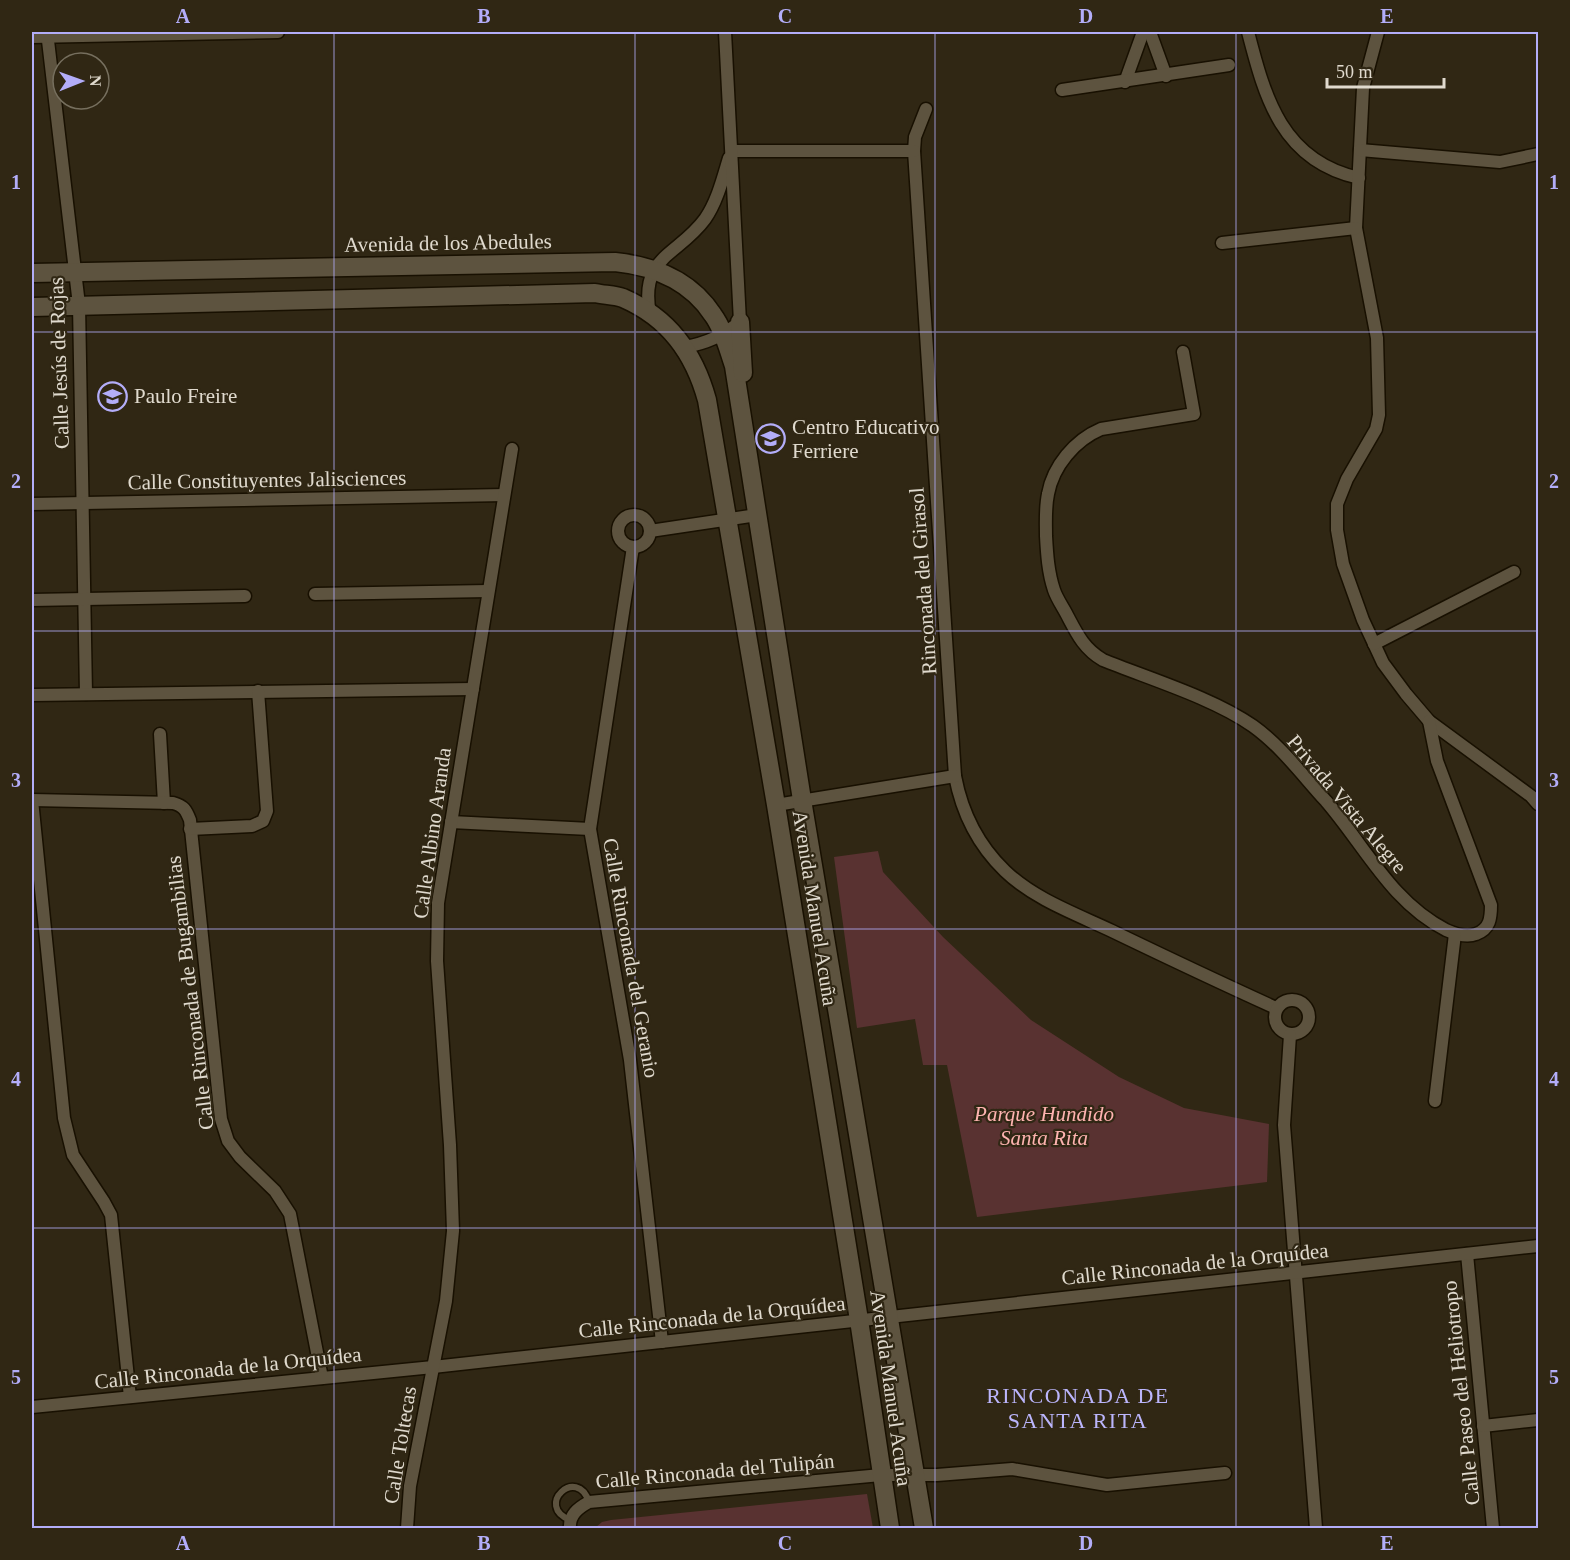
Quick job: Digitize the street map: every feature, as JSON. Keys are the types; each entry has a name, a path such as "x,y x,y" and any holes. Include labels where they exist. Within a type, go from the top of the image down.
{"street":[{"path":"32,37 47,34 278,32"},
{"path":"726,32 747,444"},
{"path":"1125,82 1143,32"},
{"path":"1150,32 1166,76"},
{"path":"1248,32 1260,80 1288,136 1321,163 1338,173 1359,178"},
{"path":"1378,32 1363,88 1356,228 1377,338 1379,415 1376,429 1347,479 1337,504 1337,531 1343,564 1363,620 1383,663 1429,721 1539,804"},
{"name":"Calle Jesús de Rojas","path":"47,34 79,306 86,694"},
{"path":"1062,90 1229,65"},
{"name":"Rinconada del Girasol","path":"926,109 915,137 914,151 955,776 960,799 982,846 1005,872 1026,888 1085,919 1276,1008"},
{"path":"1360,150 1500,162 1539,154"},
{"path":"732,151 914,151"},
{"path":"650,314 647,296 654,270 662,258 692,234 706,218 732,151"},
{"path":"1222,243 1356,228"},
{"name":"Avenida de los Abedules","path":"32,273 615,262 636,264 672,276 695,294 713,315 734,366 747,444"},
{"path":"32,307 595,293 622,297 650,314"},
{"name":"Avenida Manuel Acuña","path":"650,314 672,331 685,347 700,375 707,400 776,804 890,1528"},
{"path":"685,347 712,341 740,322"},
{"name":"Privada Vista Alegre","path":"1183,352 1194,414 1101,429 1091,433 1068,452 1055,472 1048,493 1046,510 1047,558 1055,591 1081,642 1092,654 1224,708 1254,727 1275,746 1328,804 1392,889 1417,912 1455,934"},
{"name":"Avenida Manuel Acuña","path":"747,444 802,800 924,1528"},
{"name":"Calle Albino Aranda","path":"433,1367 446,1301 453,1231 450,1145 436,961 438,903 512,449"},
{"name":"Calle Constituyentes Jalisciences","path":"32,504 504,495"},
{"path":"634,515 642,517 650,531 645,543 633,547 625,545 618,531 620,523 626,517 634,515"},
{"path":"650,531 757,515"},
{"name":"Calle Rinconada del Geranio","path":"633,547 590,829 630,1060 662,1342"},
{"path":"1374,644 1514,572"},
{"path":"315,594 489,591"},
{"path":"32,600 245,596"},
{"path":"32,695 473,689"},
{"name":"Calle Rinconada de Bugambilias","path":"190,829 252,826 263,821 267,811 258,691"},
{"path":"1429,721 1437,761 1491,905 1490,923 1485,930 1472,936 1455,934 1435,1101"},
{"path":"130,1397 111,1215 73,1155 64,1118 32,800 164,803 160,734"},
{"path":"776,804 955,776"},
{"name":"Calle Rinconada de Bugambilias","path":"164,803 182,806 186,811 190,829 221,1119 228,1141 240,1157 275,1191 290,1214 322,1378"},
{"path":"451,822 590,829"},
{"path":"1295,1000 1304,1005 1309,1014 1308,1025 1300,1033 1290,1035 1280,1030 1275,1020 1276,1008 1284,1001 1295,1000"},
{"path":"1290,1035 1284,1125 1316,1528"},
{"name":"Calle Rinconada de la Orquídea","path":"32,1407 433,1367 1539,1246"},
{"name":"Calle Paseo del Heliotropo","path":"1467,1254 1493,1528"},
{"name":"Calle Toltecas","path":"407,1528 410,1486 433,1367"},
{"path":"1483,1426 1539,1420"},
{"name":"Calle Rinconada del Tulipán","path":"570,1524 578,1509 589,1502 880,1474 915,1475 1012,1469 1107,1485 1225,1473"}],"lane":[{"path":"570,1524 557,1511 556,1499 561,1491 570,1487 580,1489 586,1494 589,1502"}],"green space":[{"name":"Parque Hundido Santa Rita","path":"878,851 883,872 943,937 1031,1020 1119,1077 1184,1108 1269,1124 1267,1182 977,1217 947,1065 923,1065 915,1019 857,1028 834,857"},
{"path":"867,1494 873,1528 595,1528 602,1522 611,1520"}],"place":[{"name":"Paulo Freire","path":"113,396"},
{"name":"Centro Educativo Ferriere","path":"771,439"}],"district":[{"name":"RINCONADA DE SANTA RITA","path":"1078,1408"}]}
